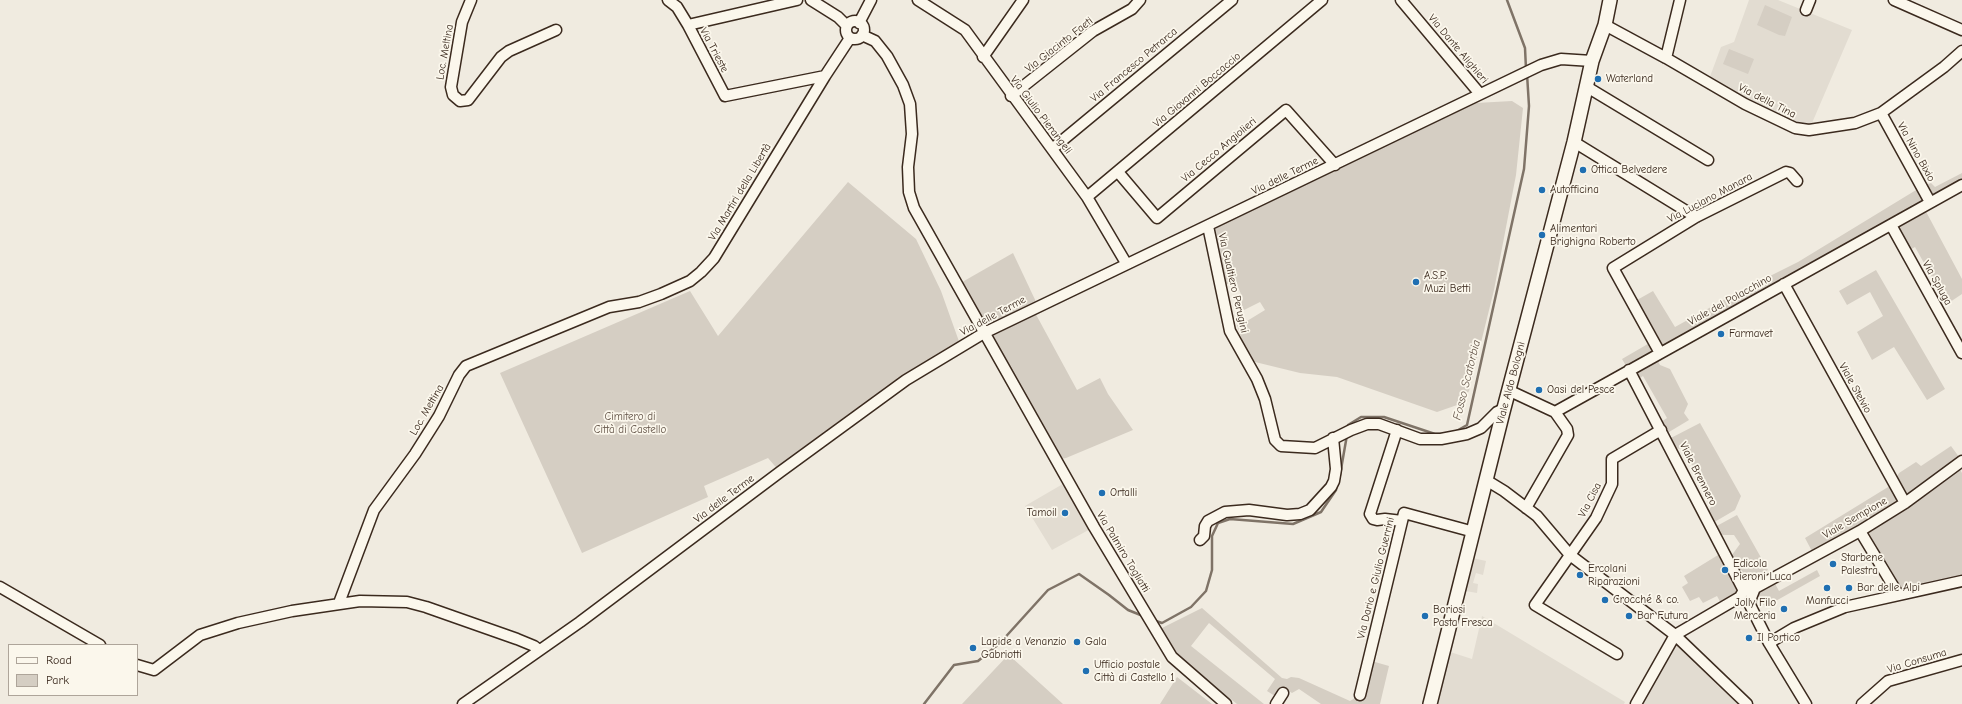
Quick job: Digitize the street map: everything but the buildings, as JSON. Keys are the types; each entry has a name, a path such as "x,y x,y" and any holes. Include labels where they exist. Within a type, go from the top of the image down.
{"main road":[{"name":"Viale Aldo Bologni","path":"1430,704 1504,409 1574,142 1592,61 1605,24 1610,0"}],"street":[{"name":"Loc. Meltina","path":"471,0 462,22 451,87 453,95 460,101 468,100 501,57 508,51 556,30"},
{"path":"668,0 677,7 688,25"},
{"name":"Via Trieste","path":"797,0 688,25 725,96 825,76"},
{"path":"811,0 838,17 847,26"},
{"path":"860,23 872,0"},
{"name":"Via Giulio Pierangeli","path":"918,0 965,30 1011,96 1052,149 1086,197 1126,264"},
{"path":"983,57 1023,0"},
{"name":"Via Giacinto Faeti","path":"1011,96 1092,31 1132,9 1140,0"},
{"name":"Via Francesco Petrarca","path":"1052,149 1232,0"},
{"name":"Via Giovanni Boccaccio","path":"1086,197 1118,172 1322,0"},
{"name":"Via Dante Alighieri","path":"1401,0 1480,94"},
{"path":"1666,58 1680,0"},
{"path":"1806,10 1810,0"},
{"path":"1894,0 1962,30"},
{"path":"854,21 860,23 864,30 862,35 855,40 850,38 846,34 847,26 854,21"},
{"name":"Via della Tina","path":"1605,24 1745,104 1795,128 1809,130 1854,123 1881,113 1944,67 1962,51"},
{"name":"Via Palmiro Togliatti","path":"862,35 876,41 887,56 903,85 910,104 912,134 908,173 909,192 914,208 984,333 1172,657 1226,704"},
{"name":"Via Martiri della Libertà","path":"609,307 639,302 690,281 714,258 825,76 850,38"},
{"name":"Via delle Terme","path":"464,704 586,618 780,472 906,380 984,333 1541,65 1561,59 1592,61"},
{"path":"1586,87 1708,160"},
{"name":"Via Cecco Angiolieri","path":"1118,172 1157,218 1286,110 1335,165"},
{"name":"Via Nino Bixio","path":"1881,113 1930,202"},
{"path":"1574,142 1696,216"},
{"name":"Via Luciano Manara","path":"1660,353 1613,268 1696,216 1786,172 1790,173 1797,182"},
{"name":"Viale del Polacchino","path":"1555,412 1962,185"},
{"name":"Via Spluga","path":"1891,225 1962,353"},
{"name":"Via Gualtiero Perugini","path":"1208,226 1230,332 1257,379 1265,399 1274,440 1281,446 1315,448 1337,436 1367,424 1379,424 1426,440 1461,436 1481,428 1497,412 1504,409"},
{"name":"Viale Stelvio","path":"1784,284 1905,503"},
{"name":"Loc. Meltina","path":"339,603 374,510 439,416 459,375 466,366 478,359 569,325 609,307"},
{"name":"Viale Brennero","path":"1630,370 1662,430 1742,594"},
{"path":"1510,390 1555,412 1566,429 1568,435 1526,508"},
{"path":"1397,430 1370,514 1373,519 1402,521"},
{"name":"Via Cisa","path":"1570,555 1596,518 1612,484 1612,460 1662,430"},
{"path":"1200,540 1204,536 1205,526 1208,521 1225,512 1249,510 1287,516 1300,514 1310,510 1331,487 1334,481 1337,436"},
{"name":"Viale Sempione","path":"1742,594 1746,585 1750,583 1754,584 1755,588 1860,530 1905,503 1962,461"},
{"path":"1486,480 1504,491 1537,516 1570,555 1675,635 1747,704"},
{"name":"Via Dario e Giulio Guerrini","path":"1360,695 1404,513 1474,532"},
{"path":"1860,530 1898,594"},
{"path":"1570,555 1536,605 1617,654"},
{"path":"1769,643 1794,628 1832,611 1898,594 1962,581"},
{"path":"0,587 98,644"},
{"path":"1749,603 1755,588"},
{"path":"1742,594 1742,601 1749,603 1769,643 1806,704"},
{"path":"1636,704 1675,635 1742,594"},
{"path":"138,665 154,670 200,635 271,616 339,603 360,601 407,602 450,614 492,629 534,646 539,650"},
{"name":"Via Consuma","path":"1862,704 1888,681 1962,660"},
{"path":"1276,704 1283,693"}],"shaded area":[{"path":"1749,0 1778,0 1852,30 1809,130 1708,82 1721,47 1734,42"},
{"path":"1068,481 1094,527 1052,550 1025,506"},
{"path":"1468,557 1486,561 1483,575 1476,573 1473,583 1478,584 1477,593 1460,590"},
{"path":"1482,616 1625,702 1624,704 1430,704 1444,650 1472,659"},
{"path":"1675,635 1747,704 1641,704"}],"green space":[{"path":"1765,5 1792,17 1785,36 1779,35 1757,25"},
{"path":"1729,49 1754,59 1748,74 1723,64"},
{"path":"1512,101 1523,108 1516,175 1494,290 1469,391 1460,404 1437,412 1337,377 1300,373 1251,361 1237,325 1265,310 1260,302 1244,310 1239,303 1243,299 1236,282 1224,285 1214,229 1476,103"},
{"path":"1962,173 1962,185 1923,206 1962,279 1962,294 1947,304 1915,247 1906,252 1891,225 1655,355 1660,365 1670,369 1688,404 1684,413 1689,420 1664,435 1658,424 1667,418 1643,376 1635,381 1622,359 1653,341 1658,336 1637,300 1653,291 1675,327 1738,292 1798,262 1921,187 1931,183 1935,187"},
{"name":"Cimitero di Città di Castello","path":"848,182 916,239 941,291 961,347 780,472 768,458 704,486 708,497 582,553 500,373 690,291 718,336"},
{"path":"1013,253 1038,306 1033,309 1077,390 1100,378 1108,394 1133,430 1066,458 1056,460 957,285"},
{"path":"1876,270 1945,389 1927,400 1894,347 1872,360 1857,332 1883,316 1870,292 1847,305 1839,291"},
{"path":"1700,423 1741,496 1735,510 1711,524 1706,516 1713,503 1683,449 1672,448 1667,440"},
{"path":"1951,446 1962,461 1957,464 1962,473 1962,581 1905,593 1865,527 1814,555 1805,538 1893,484 1899,473 1916,462 1921,466"},
{"path":"1737,515 1768,570 1742,584 1744,591 1723,607 1717,596 1703,603 1699,597 1690,601 1682,587 1688,583 1684,576 1718,555 1724,565 1730,562 1729,559 1740,544 1734,535 1716,535 1713,528"},
{"path":"1817,570 1820,576 1765,607 1760,599 1749,605 1755,588 1772,578 1779,591"},
{"path":"1202,608 1282,678 1299,678 1350,701 1360,695 1368,660 1389,666 1380,704 1321,704 1299,689 1292,693 1283,687 1275,696 1267,691 1275,679 1209,623 1191,646 1264,704 1237,704 1173,654 1158,630"},
{"path":"1009,654 1010,656 1063,704 962,704"},
{"path":"1177,677 1212,704 1160,704"}],"waterway":[{"name":"Fosso Scatorbia","path":"1507,0 1525,48 1526,69"},
{"name":"Fosso Scatorbia","path":"1453,433 1467,425 1524,169 1529,106 1527,74"},
{"name":"Fosso Scatorbia","path":"1348,428 1348,425 1361,417 1384,417 1435,434 1445,434"},
{"name":"Fosso Scatorbia","path":"1340,475 1347,435"},
{"name":"Fosso Scatorbia","path":"1153,620 1162,623 1191,607 1206,591 1212,570 1212,536 1218,523 1230,519 1293,524 1321,512 1336,490 1337,484"},
{"name":"Fosso Scatorbia","path":"924,704 954,665 978,661 1000,643 1048,590 1079,574 1128,610 1143,616"}],"place":[{"name":"Waterland","path":"1598,79"},
{"name":"Ottica Belvedere","path":"1583,170"},
{"name":"Autofficina","path":"1542,190"},
{"name":"Alimentari Brighigna Roberto","path":"1542,235"},
{"name":"A.S.P. Muzi Betti","path":"1416,282"},
{"name":"Farmavet","path":"1721,334"},
{"name":"Oasi del Pesce","path":"1539,390"},
{"name":"Ortalli","path":"1102,493"},
{"name":"Tamoil","path":"1065,513"},
{"name":"Starbene Palestra","path":"1833,564"},
{"name":"Edicola Pieroni Luca","path":"1725,570"},
{"name":"Ercolani Riparazioni","path":"1580,575"},
{"name":"Manfucci","path":"1827,588"},
{"name":"Bar delle Alpi","path":"1849,588"},
{"name":"Crocché & co.","path":"1605,600"},
{"name":"Jolly Filo Merceria","path":"1784,609"},
{"name":"Boriosi Pasta Fresca","path":"1425,616"},
{"name":"Bar Futura","path":"1629,616"},
{"name":"Il Portico","path":"1749,638"},
{"name":"Gala","path":"1077,642"},
{"name":"Lapide a Venanzio Gabriotti","path":"973,648"},
{"name":"Ufficio postale Città di Castello 1","path":"1086,671"}]}
